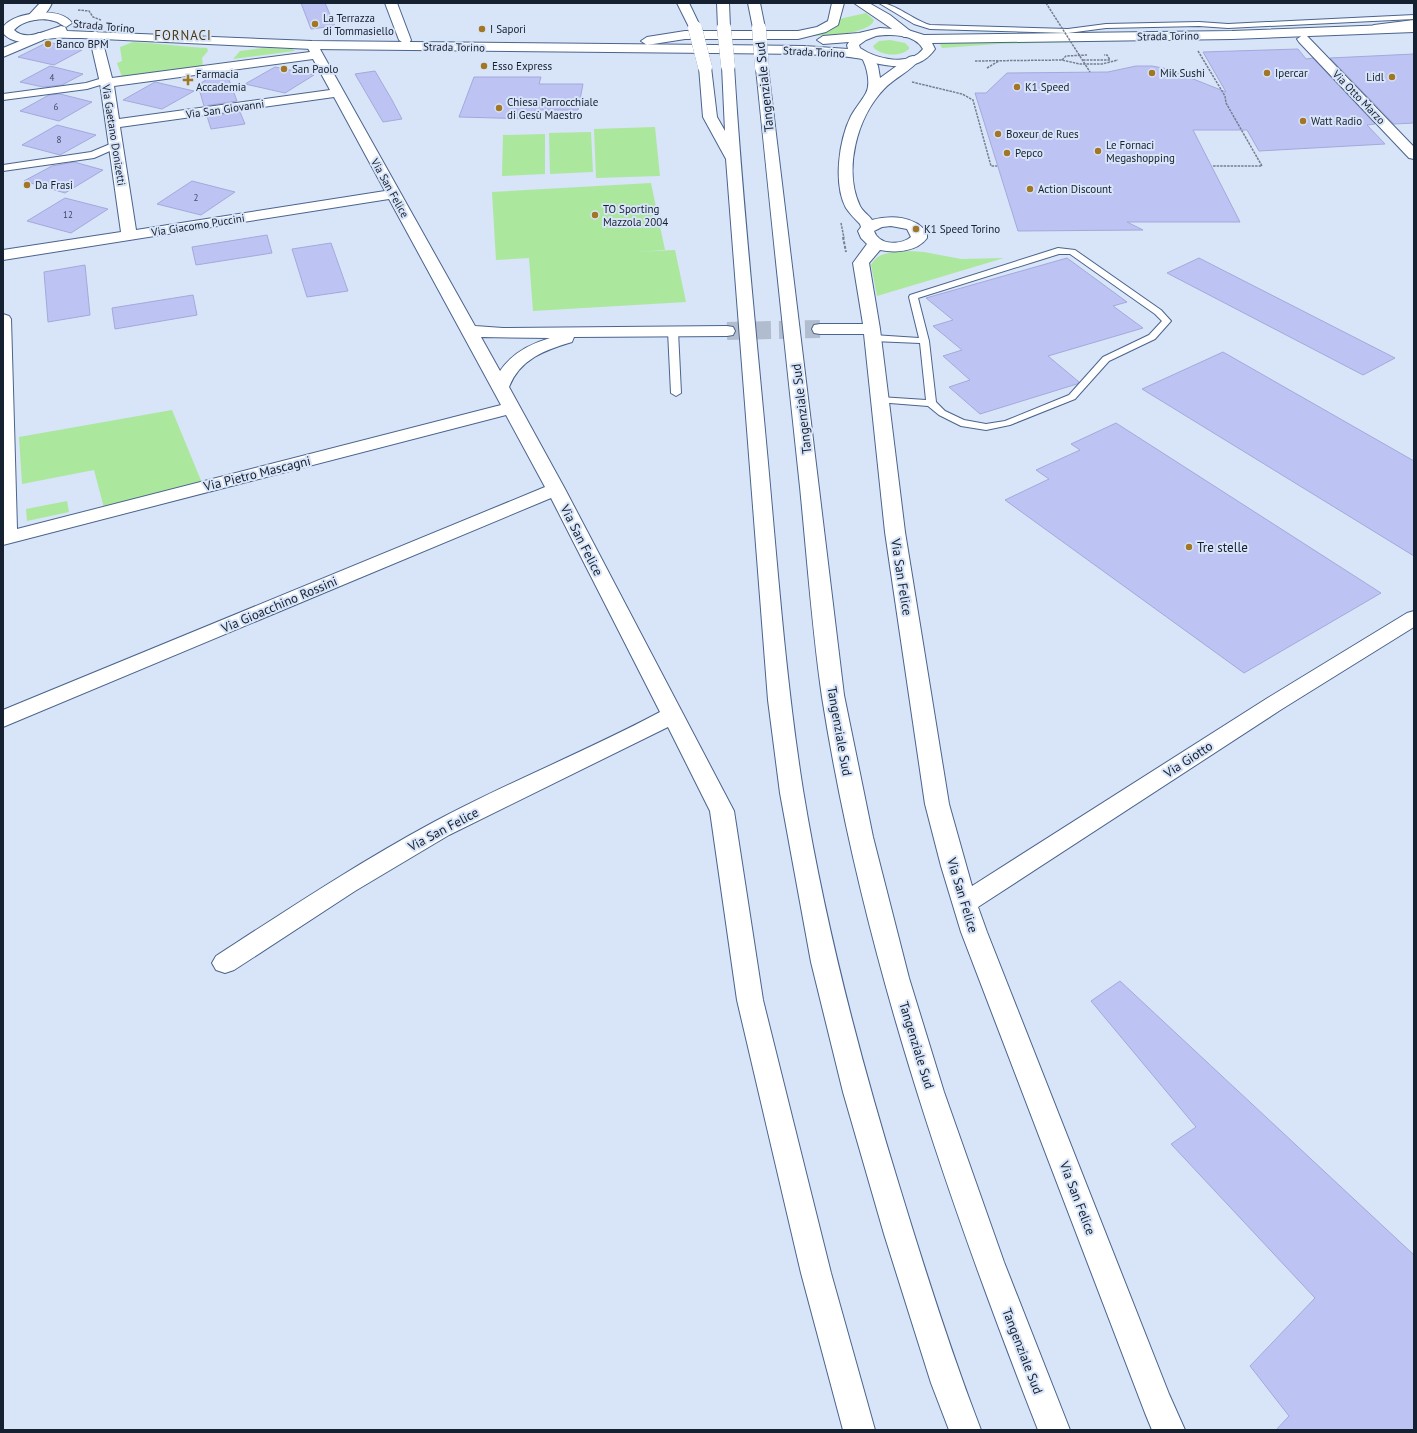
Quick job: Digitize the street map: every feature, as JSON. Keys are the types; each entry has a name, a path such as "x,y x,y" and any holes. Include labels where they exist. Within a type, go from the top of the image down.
{"main road":[{"path":"33,17 43,9 46,3"},
{"path":"3,53 62,29 62,20 55,3"},
{"path":"391,3 404,40"},
{"path":"683,3 696,28 705,67 710,117 734,161"},
{"path":"723,3 734,161 779,700 792,793 806,875 824,962 857,1092 899,1234 965,1430"},
{"name":"Tangenziale Sud","path":"754,3 759,28 762,68 833,695 852,795 896,978 930,1089 972,1218 1054,1430"},
{"path":"647,41 685,35 798,35 829,26 834,22 838,3"},
{"path":"860,3 880,9 886,18 908,34 922,39 929,48 927,53"},
{"path":"873,91 874,71 864,56 855,50 854,45 879,22 880,9"},
{"name":"Strada Torino","path":"908,34 891,32 865,36 805,41 404,40 312,38 114,29 46,16 21,20 9,26 5,31 20,38 96,35 315,50 804,50 864,56 890,62 913,60"},
{"path":"1374,29 1414,24"},
{"name":"Strada Torino","path":"922,39 1232,35 1414,28"},
{"name":"Via Gaetano Donizetti","path":"96,35 106,82 129,235"},
{"name":"Strada Torino","path":"959,51 1064,45 1414,35"},
{"name":"Via Otto Marzo","path":"1303,39 1414,155"},
{"path":"106,82 315,50"},
{"name":"Via San Felice","path":"315,50 556,489 722,811 750,1000 816,1273 859,1430"},
{"path":"852,201 877,215 916,229 919,238 915,242 898,247 873,236 867,221 854,208 849,194 847,154 848,138 851,128 873,91 888,77 913,60 927,53 943,52"},
{"name":"Via San Giovanni","path":"112,124 338,93"},
{"name":"Via Giacomo Puccini","path":"3,255 393,194"},
{"path":"873,236 881,222 899,222"},
{"name":"Via San Felice","path":"873,236 872,248 862,263 873,334 895,532 938,804 953,866 974,932 1153,1395 1169,1430"},
{"path":"3,319 6,538"},
{"path":"820,329 873,334"},
{"path":"468,330 503,333 727,331"},
{"path":"477,346 586,332"},
{"path":"500,387 504,376 520,358 542,346 586,332"},
{"name":"Via Pietro Mascagni","path":"6,538 512,408"},
{"name":"Via Gioacchino Rossini","path":"3,719 556,489"},
{"name":"Via Giotto","path":"965,903 1274,704 1414,618"},
{"name":"Via San Felice","path":"225,963 340,887 398,853 473,812 626,741 672,715"}],"street":[{"path":"3,97 87,86 106,82"},
{"path":"3,168 94,155 116,145"}],"lane":[{"path":"880,9 930,27 1068,31 1106,26 1199,24 1228,26 1414,17"},
{"path":"880,400 931,403 942,413 960,423 986,427 1006,423 1072,397 1098,370 1106,359 1152,337 1167,321 1158,312 1072,252 1058,251 913,298 924,340 931,403"},
{"path":"673,331 676,393"},
{"path":"873,334 924,340"}],"path":[{"path":"1046,3 1090,72"},
{"path":"1205,49 1197,50 1225,96 1226,103 1262,166 1212,166"},
{"path":"1062,60 1066,56 1094,55"},
{"path":"1083,60 1110,60 1107,55 1100,55"},
{"path":"975,60 1062,60 1080,64 1095,64 1118,60"},
{"path":"988,68 1000,61"},
{"path":"908,81 962,94 973,100 991,166 997,166"},
{"path":"841,221 847,258"}],"green space":[{"path":"866,13 874,20 864,29 843,34 806,36 839,19"},
{"path":"1223,39 998,44 942,48 939,42"},
{"path":"890,40 905,43 909,49 901,53 886,54 877,51 873,46 879,41"},
{"path":"133,42 207,48 208,51 202,58 203,67 122,77 117,63 122,61 120,47"},
{"path":"263,48 292,49 295,51 233,59 240,51"},
{"path":"655,127 660,176 596,178 594,129"},
{"path":"591,132 593,172 550,174 549,133"},
{"path":"545,134 545,174 502,176 503,135"},
{"path":"651,183 665,250 637,252 675,250 686,302 533,311 529,258 496,260 492,192"},
{"path":"909,251 924,252 961,259 1004,258 877,296 871,265 874,260 888,253"},
{"path":"172,410 202,483 104,508 94,470 22,484 19,437"},
{"path":"67,501 69,512 27,521 26,509"}],"building":[{"path":"301,3 325,3 335,26 311,29"},
{"path":"48,42 82,50 54,65 18,57"},
{"name":"Le Fornaci Megashopping","path":"1298,49 1306,59 1313,58 1375,124 1367,125 1385,144 1259,151 1247,130 1193,130 1240,222 1127,222 1143,230 1018,231 975,93 986,93 1007,73 1108,72 1136,66 1152,66 1168,69 1226,92 1203,52"},
{"name":"Lidl","path":"1414,54 1414,123 1394,124 1330,58"},
{"path":"50,66 83,74 62,85 43,87 20,82"},
{"path":"275,67 314,75 285,93 245,84"},
{"path":"375,71 402,119 383,122 355,74"},
{"path":"215,74 228,77 237,101 204,106 198,85"},
{"path":"474,77 541,77 539,84 583,84 578,110 535,110 533,119 459,117"},
{"path":"155,82 194,91 162,109 123,100"},
{"path":"60,94 92,102 59,121 20,111 49,95"},
{"path":"240,112 245,124 211,129 207,116"},
{"path":"57,125 96,135 60,155 22,145"},
{"path":"74,162 103,170 65,193 24,181 52,166"},
{"path":"192,181 235,192 201,215 157,204"},
{"path":"65,198 108,209 71,233 27,221"},
{"path":"267,235 272,253 196,265 192,247"},
{"path":"331,243 348,291 307,297 292,249"},
{"path":"1067,258 1127,302 1113,306 1143,328 1048,356 1079,382 1077,384 980,414 949,387 970,380 943,356 962,350 933,326 953,320 926,298"},
{"path":"1199,258 1395,358 1363,375 1167,273"},
{"path":"85,265 90,315 48,322 44,272"},
{"path":"193,295 197,315 115,329 112,308"},
{"path":"1223,352 1414,461 1414,556 1142,389"},
{"name":"Tre stelle","path":"1116,423 1381,593 1244,673 1005,500 1049,479 1036,470 1080,450 1071,444"},
{"path":"1120,981 1414,1255 1414,1430 1276,1430 1289,1416 1250,1366 1315,1298 1171,1144 1196,1127 1091,1001"}],"tunnel":[{"path":"727,331 820,329"}],"place":[{"name":"La Terrazza di Tommasiello","path":"315,24"},
{"name":"I Sapori","path":"482,29"},
{"name":"Banco BPM","path":"48,44"},
{"name":"Esso Express","path":"484,66"},
{"name":"San Paolo","path":"284,69"},
{"name":"Mik Sushi","path":"1152,73"},
{"name":"Ipercar","path":"1267,73"},
{"name":"Lidl","path":"1392,77"},
{"name":"Farmacia Accademia","path":"188,80"},
{"name":"K1 Speed","path":"1017,87"},
{"name":"Chiesa Parrocchiale di Gesù Maestro","path":"499,108"},
{"name":"Watt Radio","path":"1303,121"},
{"name":"Boxeur de Rues","path":"998,134"},
{"name":"Le Fornaci Megashopping","path":"1098,151"},
{"name":"Pepco","path":"1007,153"},
{"name":"Da Frasi","path":"27,185"},
{"name":"Action Discount","path":"1030,189"},
{"name":"TO Sporting Mazzola 2004","path":"595,215"},
{"name":"K1 Speed Torino","path":"916,229"},
{"name":"Tre stelle","path":"1189,547"}],"district":[{"name":"FORNACI","path":"183,35"}]}
